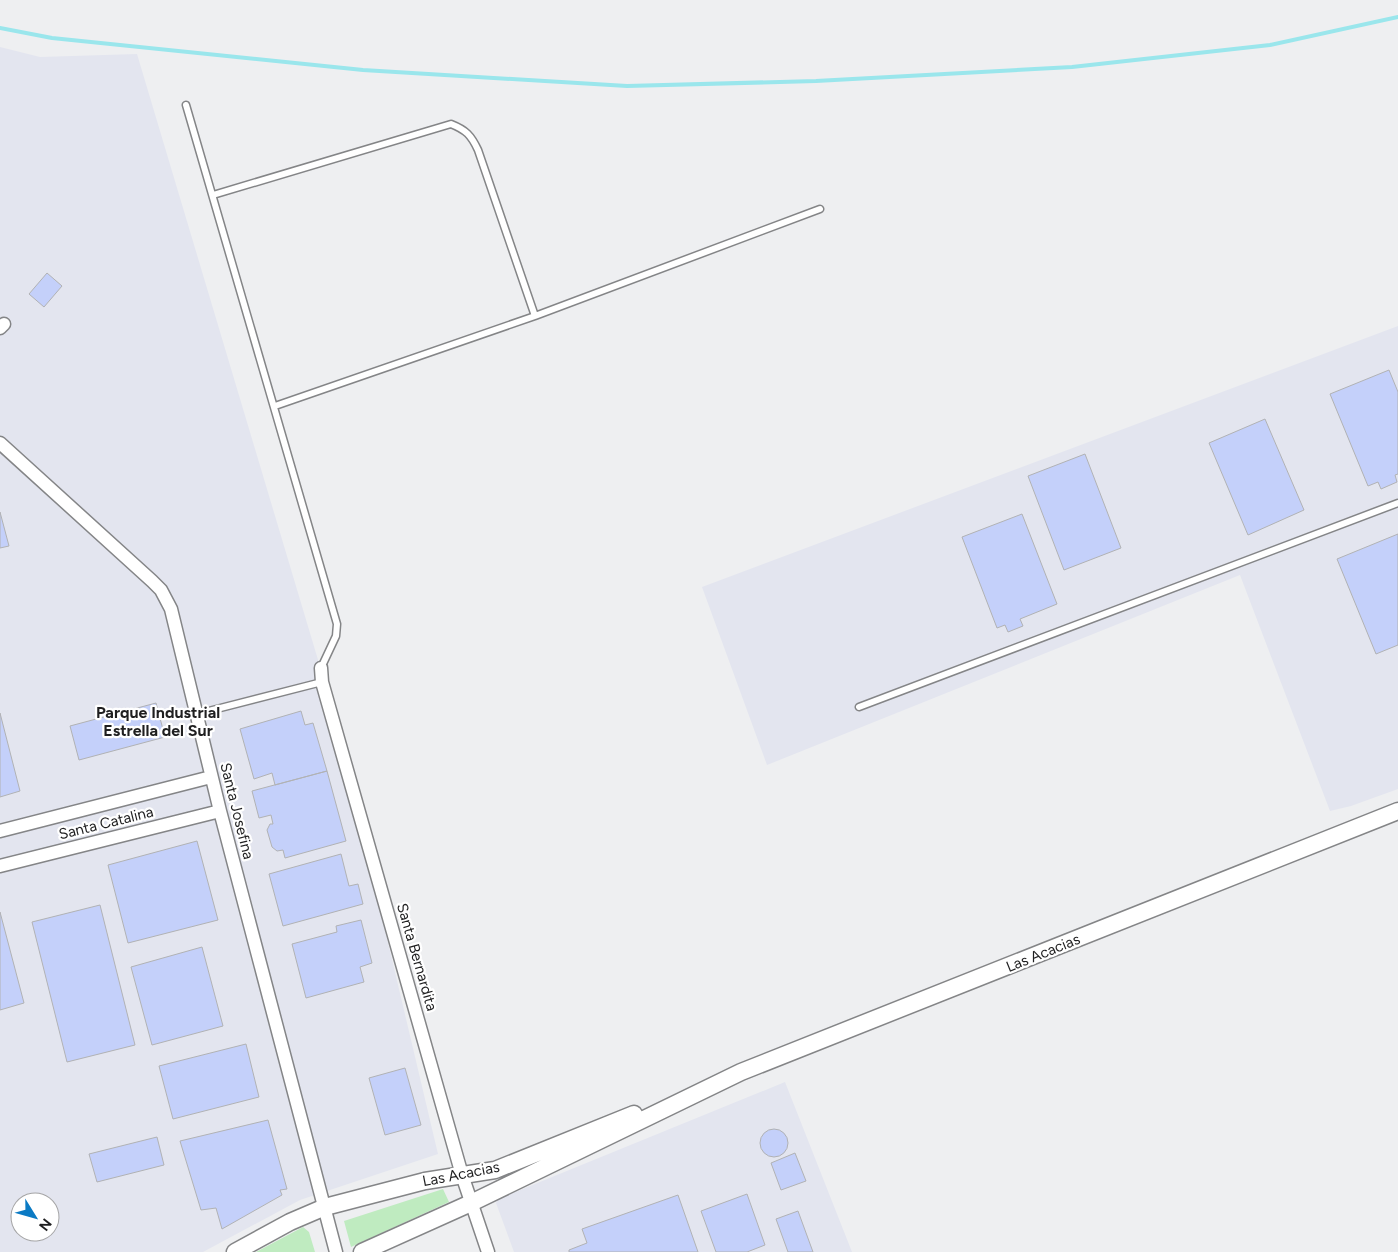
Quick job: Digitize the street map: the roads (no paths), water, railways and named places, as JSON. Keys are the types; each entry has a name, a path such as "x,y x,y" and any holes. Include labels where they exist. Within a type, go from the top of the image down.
{"main road":[{"name":"Las Acacias","path":"235,1252 290,1222 325,1207 425,1181 504,1167 606,1125 689,1095 776,1058 1398,811"},
{"name":"Las Acacias","path":"362,1252 471,1203 641,1121 689,1095"}],"street":[{"name":"Santa Josefina","path":"0,443 161,590 174,617 220,811 336,1252"},
{"name":"Santa Bernardita","path":"321,668 322,682 462,1175 488,1252"},
{"name":"Santa Catalina","path":"0,831 212,777"},
{"name":"Santa Catalina","path":"0,866 220,811"}],"lane":[{"path":"186,105 338,624 336,636 321,668"},
{"path":"213,195 451,124 464,129 472,136 535,316"},
{"path":"274,406 535,316 820,209"},
{"path":"859,708 1398,504"},
{"path":"197,714 322,682"}],"waterway":[{"path":"0,28 52,38 363,70 627,86 816,81 1072,67 1270,45 1398,17"}],"district":[{"name":"Parque Industrial Estrella del Sur","path":"158,721"}]}
